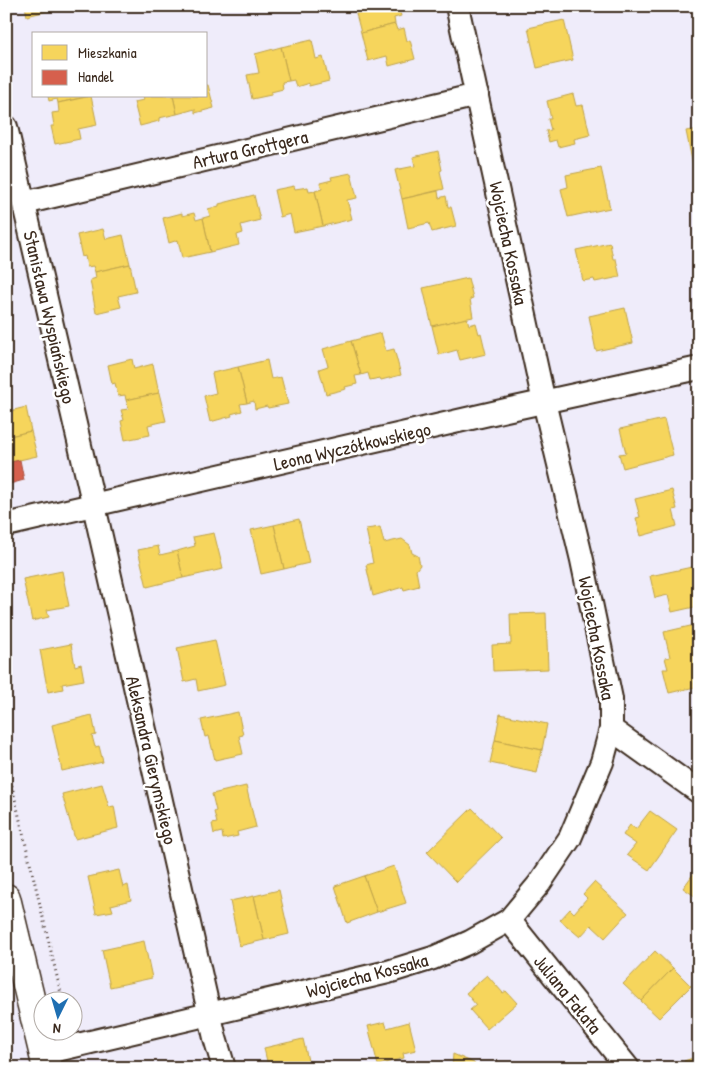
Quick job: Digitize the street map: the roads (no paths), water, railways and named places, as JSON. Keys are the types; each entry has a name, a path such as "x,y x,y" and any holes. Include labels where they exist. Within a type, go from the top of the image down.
{"street":[{"name":"Wojciecha Kossaka","path":"45,1060 210,1014 388,972 433,958 470,942 509,920 539,884 570,838 602,762 611,729 611,699 582,560 544,402 456,6"},
{"name":"Artura Grottgera","path":"24,203 477,95"},
{"name":"Stanisława Wyspiańskiego","path":"6,127 94,506"},
{"name":"Leona Wyczółkowskiego","path":"6,524 94,506 699,368"},
{"name":"Aleksandra Gierymskiego","path":"94,506 215,1038 224,1068"},
{"path":"611,729 699,792"},
{"path":"6,898 45,1060"},
{"name":"Juliana Fałata","path":"509,920 628,1068"}]}
